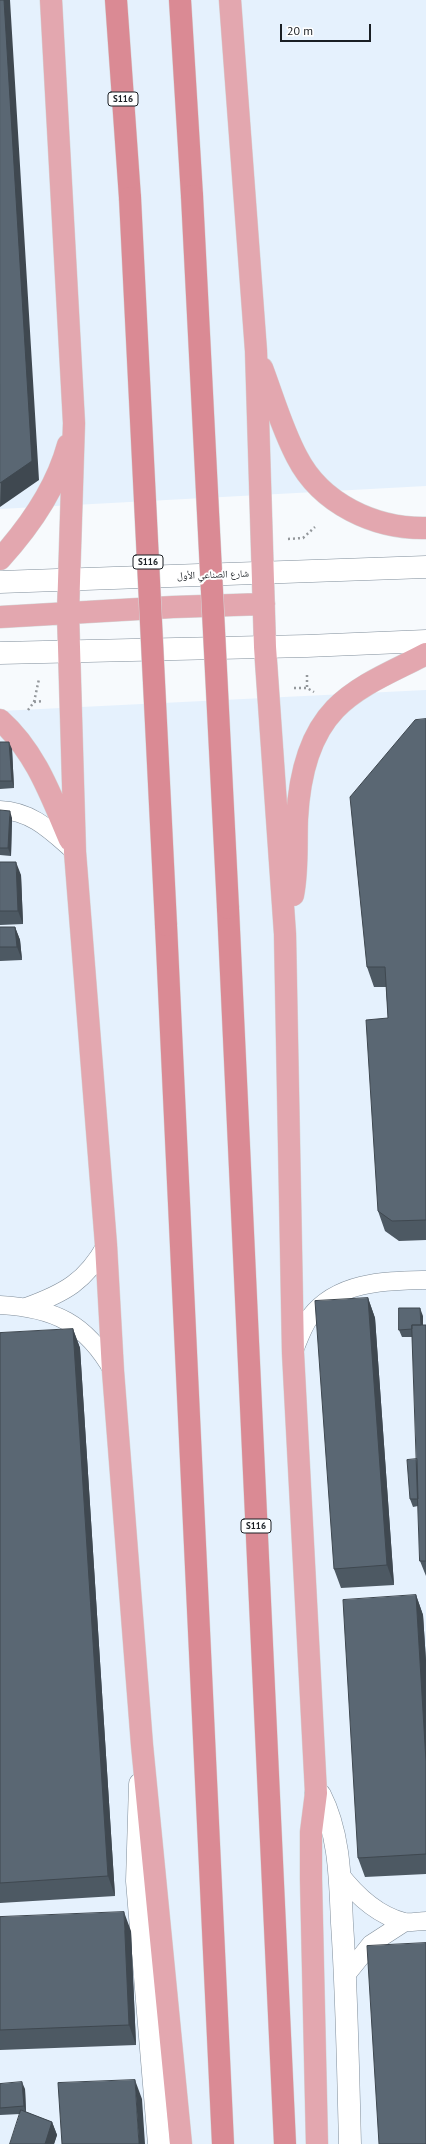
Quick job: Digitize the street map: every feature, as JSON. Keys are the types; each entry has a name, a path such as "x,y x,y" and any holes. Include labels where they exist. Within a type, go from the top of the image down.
{"highway":[{"name":"S116","path":"116,0 130,198 166,925 223,2144"},
{"name":"S116","path":"180,0 192,196 228,908 285,2144"}],"main road":[{"path":"51,0 74,423 71,580 68,613 75,852 106,1245 113,1371 142,1745 181,2144"},
{"path":"230,0 256,351 265,647 285,934 293,1353 316,1793 311,1832 317,2144"},
{"path":"256,351 297,458 322,490 338,503 360,516 384,524 410,529 426,528"},
{"path":"0,559 37,512 53,484 66,454 74,423"},
{"name":"شارع الصناعي الأول","path":"0,582 426,567"},
{"path":"0,617 264,604"},
{"path":"0,653 265,647 426,641"},
{"path":"285,934 295,885 300,792 304,768 312,746 332,714 347,699 362,688 426,654"},
{"path":"0,720 21,742 37,766 75,852"},
{"path":"142,1745 137,1880 133,1923 159,2144"},
{"path":"316,1793 320,1795 328,1810 339,1873 346,1975 350,2144"}],"lane":[{"path":"0,810 22,813 33,818 75,852"},
{"path":"26,1307 52,1298 75,1284 95,1265 106,1245"},
{"path":"293,1353 310,1317 324,1304 340,1294 357,1286 376,1281 426,1280"},
{"path":"0,1305 26,1307 69,1322 88,1335 102,1352 113,1371"},
{"path":"339,1873 352,1889 368,1903 385,1914 405,1922 426,1921"},
{"path":"346,1975 372,1944 405,1922"}],"path":[{"path":"286,539 303,538 315,527"},
{"path":"289,688 307,688 307,675"},
{"path":"28,710 34,702 39,679"}],"shaded area":[{"path":"0,0 426,0 426,486 0,509"},
{"path":"426,690 426,2144 0,2144 0,711"}],"building":[{"path":"0,0 4,0 32,461 0,483"},
{"path":"426,719 426,1220 392,1221 378,1211 366,1020 388,1018 385,967 367,967 350,797 415,720"},
{"path":"0,742 9,742 12,781 0,781"},
{"path":"0,810 10,811 8,848 0,848"},
{"path":"0,862 16,862 18,911 0,911"},
{"path":"0,927 15,927 17,947 0,947"},
{"path":"368,1298 387,1565 334,1569 315,1301"},
{"path":"399,1308 420,1308 421,1325 412,1325 412,1329 399,1330"},
{"path":"412,1325 426,1325 426,1561 420,1561"},
{"path":"73,1329 108,1876 0,1883 0,1333"},
{"path":"417,1459 418,1499 410,1499 407,1460"},
{"path":"416,1595 426,1761 426,1854 358,1858 343,1600"},
{"path":"124,1912 129,2025 0,2030 0,1917"},
{"path":"426,1943 426,2144 379,2144 367,1946"},
{"path":"135,2080 139,2144 62,2144 58,2083"},
{"path":"22,2082 24,2106 0,2108 0,2084"},
{"path":"21,2110 52,2122 45,2144 10,2144"}]}
